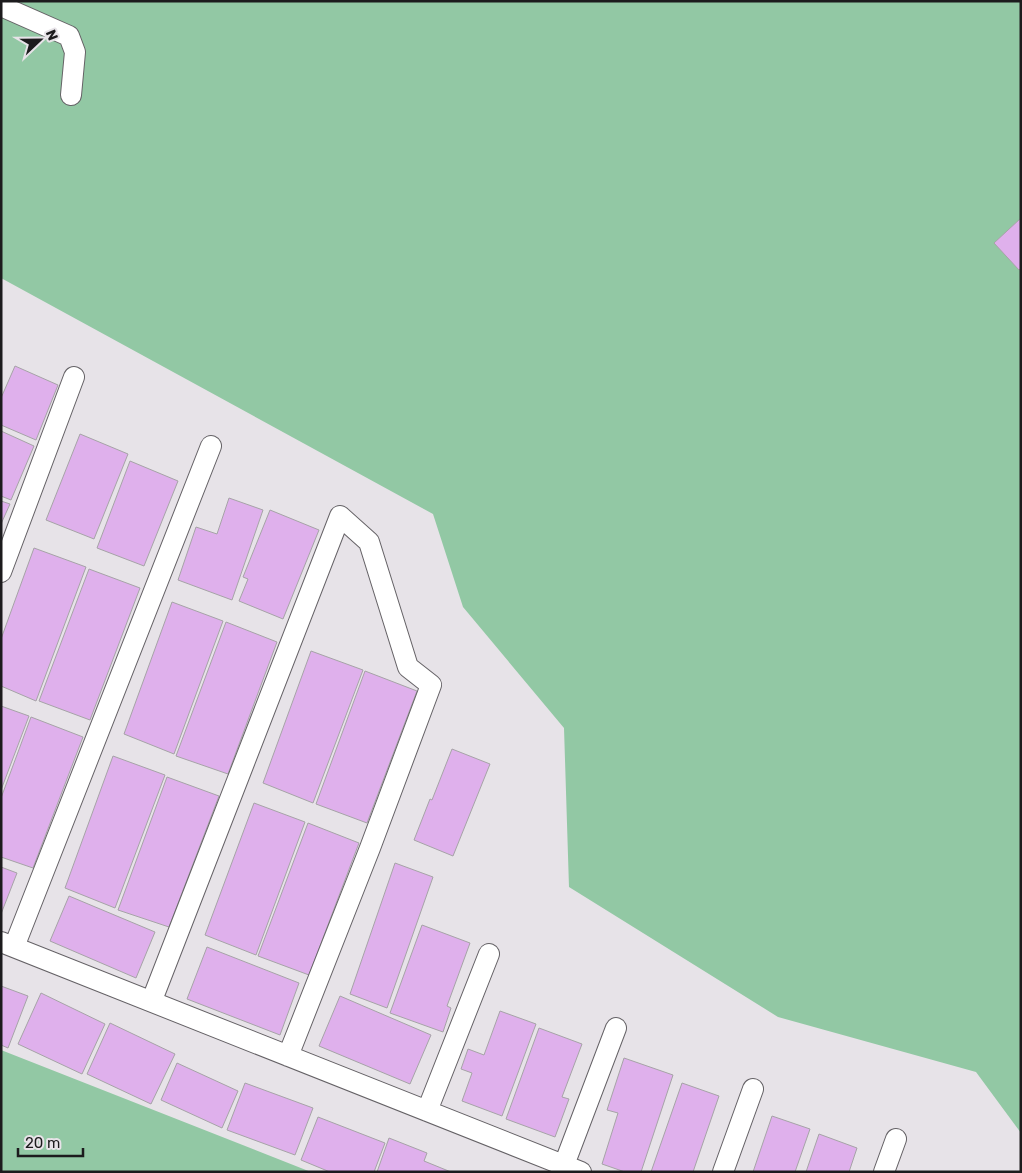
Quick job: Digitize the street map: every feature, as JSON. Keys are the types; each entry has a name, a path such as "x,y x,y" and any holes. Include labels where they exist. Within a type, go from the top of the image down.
{"street":[{"path":"1,6 69,36 75,52 71,95"},
{"path":"1,572 74,377"},
{"path":"210,446 8,944 573,1168 616,1028"},
{"path":"152,1000 340,516 369,542 408,667 431,685 370,848 288,1056"},
{"path":"427,1111 488,954"},
{"path":"723,1172 753,1089"},
{"path":"884,1172 896,1139"}],"green space":[{"path":"1,1 1021,1 1021,1133 976,1072 778,1017 569,887 564,728 463,607 433,514 1,278"},
{"path":"1,1050 311,1172 1,1172"}],"building":[{"path":"1021,218 1021,268 1019,270 994,243"},
{"path":"15,366 58,385 36,440 1,425 1,398"},
{"path":"1,431 34,446 11,500 1,496"},
{"path":"80,434 128,454 94,539 46,520"},
{"path":"130,461 178,481 144,566 97,548"},
{"path":"229,498 263,510 232,600 178,580 196,527 217,534"},
{"path":"1,501 10,504 1,524"},
{"path":"270,510 319,530 283,619 239,601 248,579 243,577"},
{"path":"34,548 86,567 36,701 1,686 1,639"},
{"path":"89,569 140,588 90,720 39,701"},
{"path":"172,602 223,621 174,754 124,734"},
{"path":"226,622 277,642 228,774 176,756"},
{"path":"311,651 363,670 313,803 263,783"},
{"path":"365,671 417,691 367,823 316,804"},
{"path":"1,706 29,716 1,790"},
{"path":"31,717 83,737 33,868 1,857 1,798"},
{"path":"452,749 490,764 453,856 414,840"},
{"path":"113,756 165,775 115,908 65,888"},
{"path":"167,777 219,796 169,927 118,910"},
{"path":"254,803 305,822 256,955 205,935"},
{"path":"308,823 359,843 309,975 258,956"},
{"path":"395,863 433,877 387,1008 350,994"},
{"path":"1,867 17,873 1,914"},
{"path":"69,896 155,932 136,978 50,941"},
{"path":"422,925 470,943 447,1006 451,1008 443,1032 390,1013"},
{"path":"207,947 299,983 280,1035 187,999"},
{"path":"1,986 28,996 8,1048 1,1045"},
{"path":"41,993 105,1024 82,1074 18,1044"},
{"path":"340,996 431,1035 410,1084 319,1046"},
{"path":"500,1011 536,1024 502,1116 462,1101 472,1073 461,1069 468,1049 484,1055"},
{"path":"110,1023 175,1054 151,1104 87,1074"},
{"path":"539,1028 582,1044 562,1097 569,1099 555,1137 506,1119"},
{"path":"624,1058 673,1075 641,1172 625,1172 602,1164 618,1113 607,1110"},
{"path":"177,1063 238,1091 222,1128 161,1100"},
{"path":"245,1083 313,1108 295,1155 227,1130"},
{"path":"682,1083 719,1096 693,1172 651,1172"},
{"path":"772,1116 810,1129 795,1172 753,1172"},
{"path":"318,1117 385,1143 374,1172 330,1172 301,1160"},
{"path":"819,1134 857,1148 849,1172 806,1172"},
{"path":"389,1138 427,1153 424,1161 451,1172 377,1172"}]}
